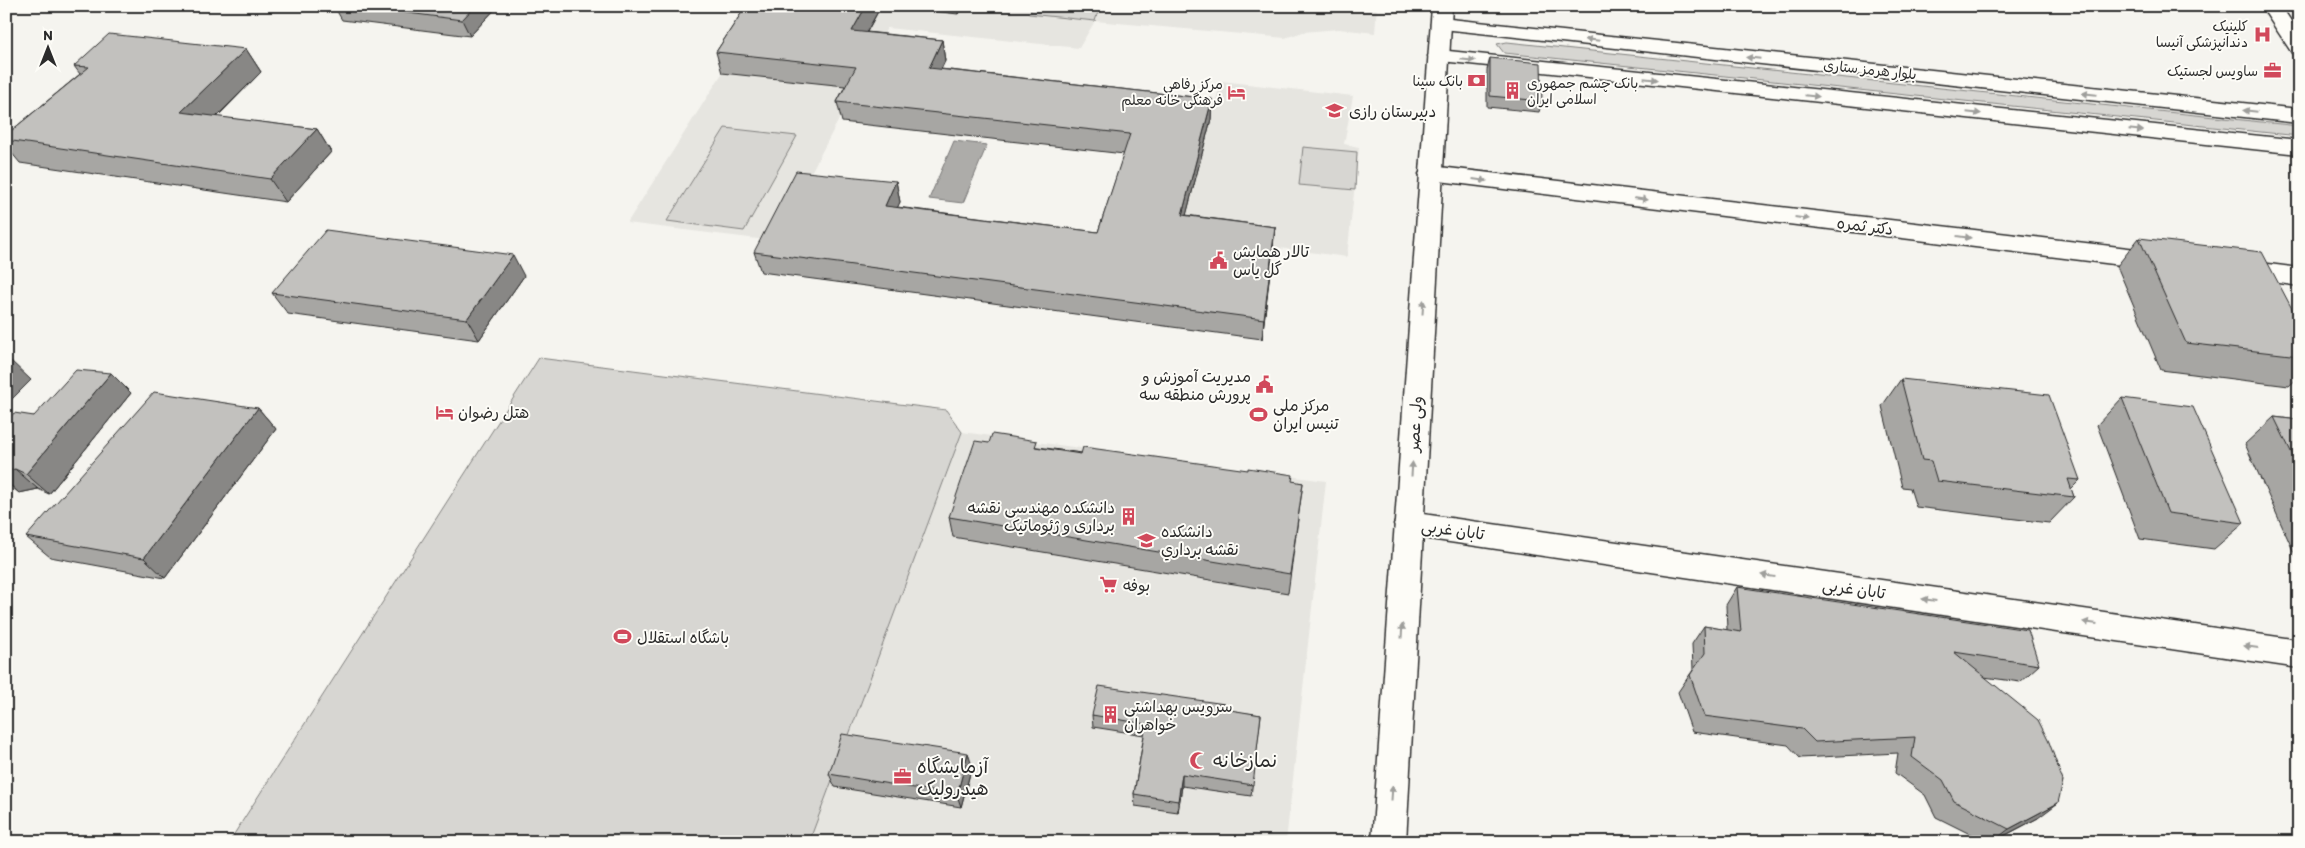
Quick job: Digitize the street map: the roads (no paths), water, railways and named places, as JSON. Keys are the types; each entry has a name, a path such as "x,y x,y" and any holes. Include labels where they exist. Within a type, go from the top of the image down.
{"street":[{"path":"2271,6 2299,49"},
{"name":"بلوار هرمز ستاری","path":"1441,15 1500,30 2299,116"},
{"name":"ولی عصر","path":"1388,842 1441,15"},
{"path":"1498,63 1487,46 1490,38 1500,30"},
{"name":"بلوار هرمز ستاری","path":"1439,56 2299,147"},
{"name":"دکتر ثمره","path":"1431,174 2180,263"},
{"path":"2220,267 2299,277"},
{"name":"تابان غربی","path":"1409,524 2299,654"}],"place":[{"name":"کلینیک دندانپزشکی آنیسا","path":"2262,34"},
{"name":"ساویس لجستیک","path":"2272,71"},
{"name":"بانک سینا","path":"1477,81"},
{"name":"بانک چشم جمهوری اسلامی ایران","path":"1513,91"},
{"name":"مرکز رفاهی فرهنگی خانه معلم","path":"1237,92"},
{"name":"دبیرستان رازی","path":"1335,111"},
{"name":"تالار همایش گل یاس","path":"1219,260"},
{"name":"مدیریت آموزش و پرورش منطقه سه","path":"1265,385"},
{"name":"هتل رضوان","path":"444,412"},
{"name":"مرکز ملی تنیس ایران","path":"1259,414"},
{"name":"دانشکده مهندسی نقشه برداری و ژئوماتیک","path":"1129,516"},
{"name":"دانشكده نقشه برداري","path":"1147,540"},
{"name":"بوفه","path":"1109,585"},
{"name":"باشگاه استقلال","path":"623,637"},
{"name":"سرویس بهداشتی خواهران","path":"1110,715"},
{"name":"نمازخانه","path":"1199,760"},
{"name":"آزمایشگاه هیدرولیک","path":"903,777"}]}
